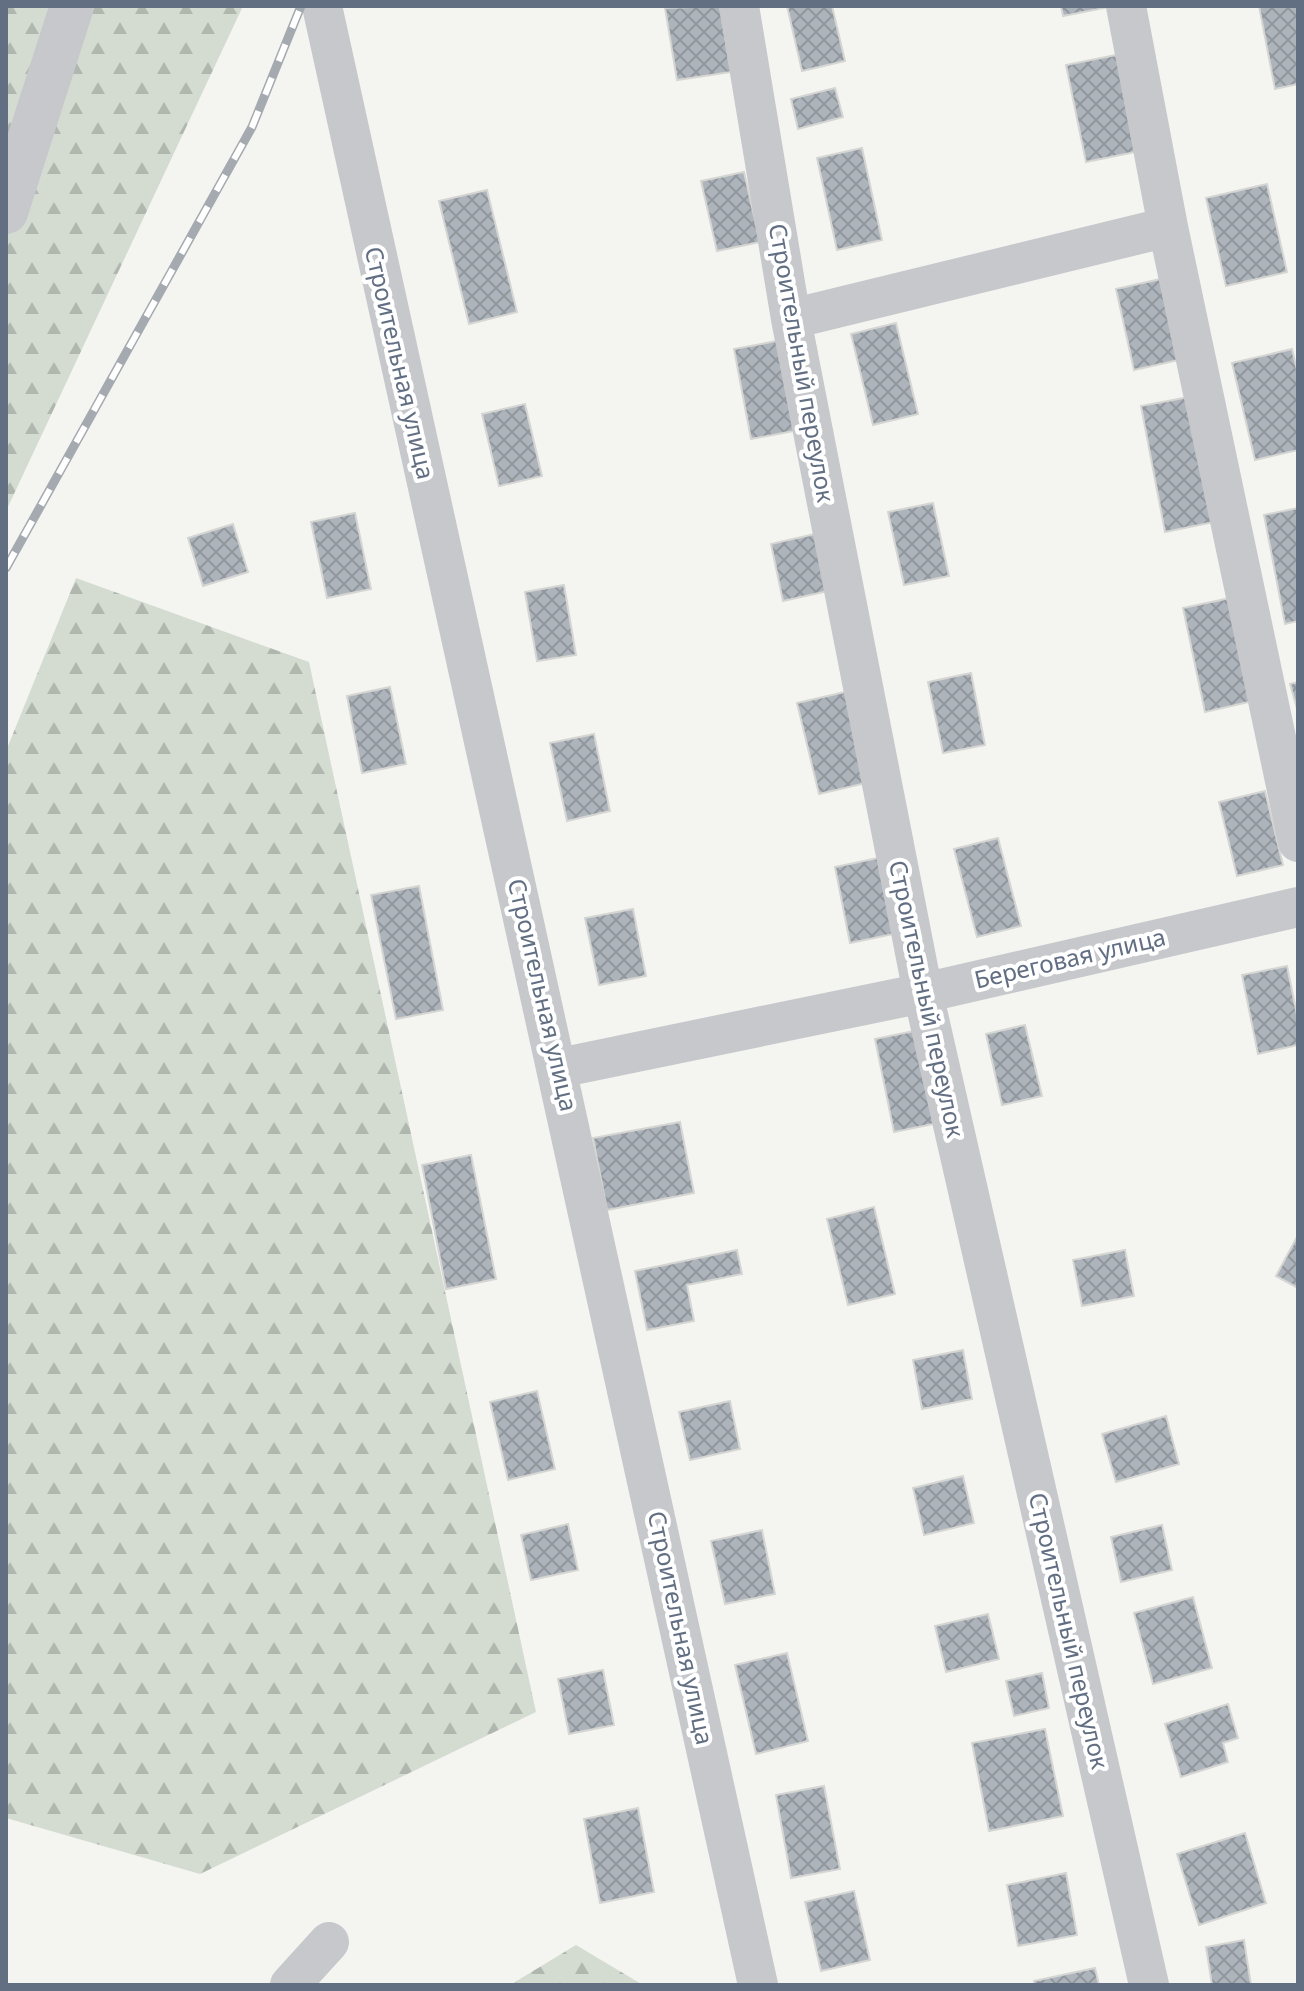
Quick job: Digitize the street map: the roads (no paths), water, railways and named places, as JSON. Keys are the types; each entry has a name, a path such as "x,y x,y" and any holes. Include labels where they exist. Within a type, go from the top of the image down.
{"street":[{"path":"6,212 72,6"},
{"name":"Строительный переулок","path":"739,6 791,319 923,993 1149,1985"},
{"path":"1126,6 1168,227 1298,842"},
{"name":"Строительная улица","path":"325,9 359,188 559,1068 758,1985"},
{"path":"791,319 1168,227"},
{"name":"Береговая улица","path":"559,1068 923,993 1298,907"},
{"path":"290,1985 329,1942"}],"railway":[{"path":"6,568 252,127 301,6"}]}
